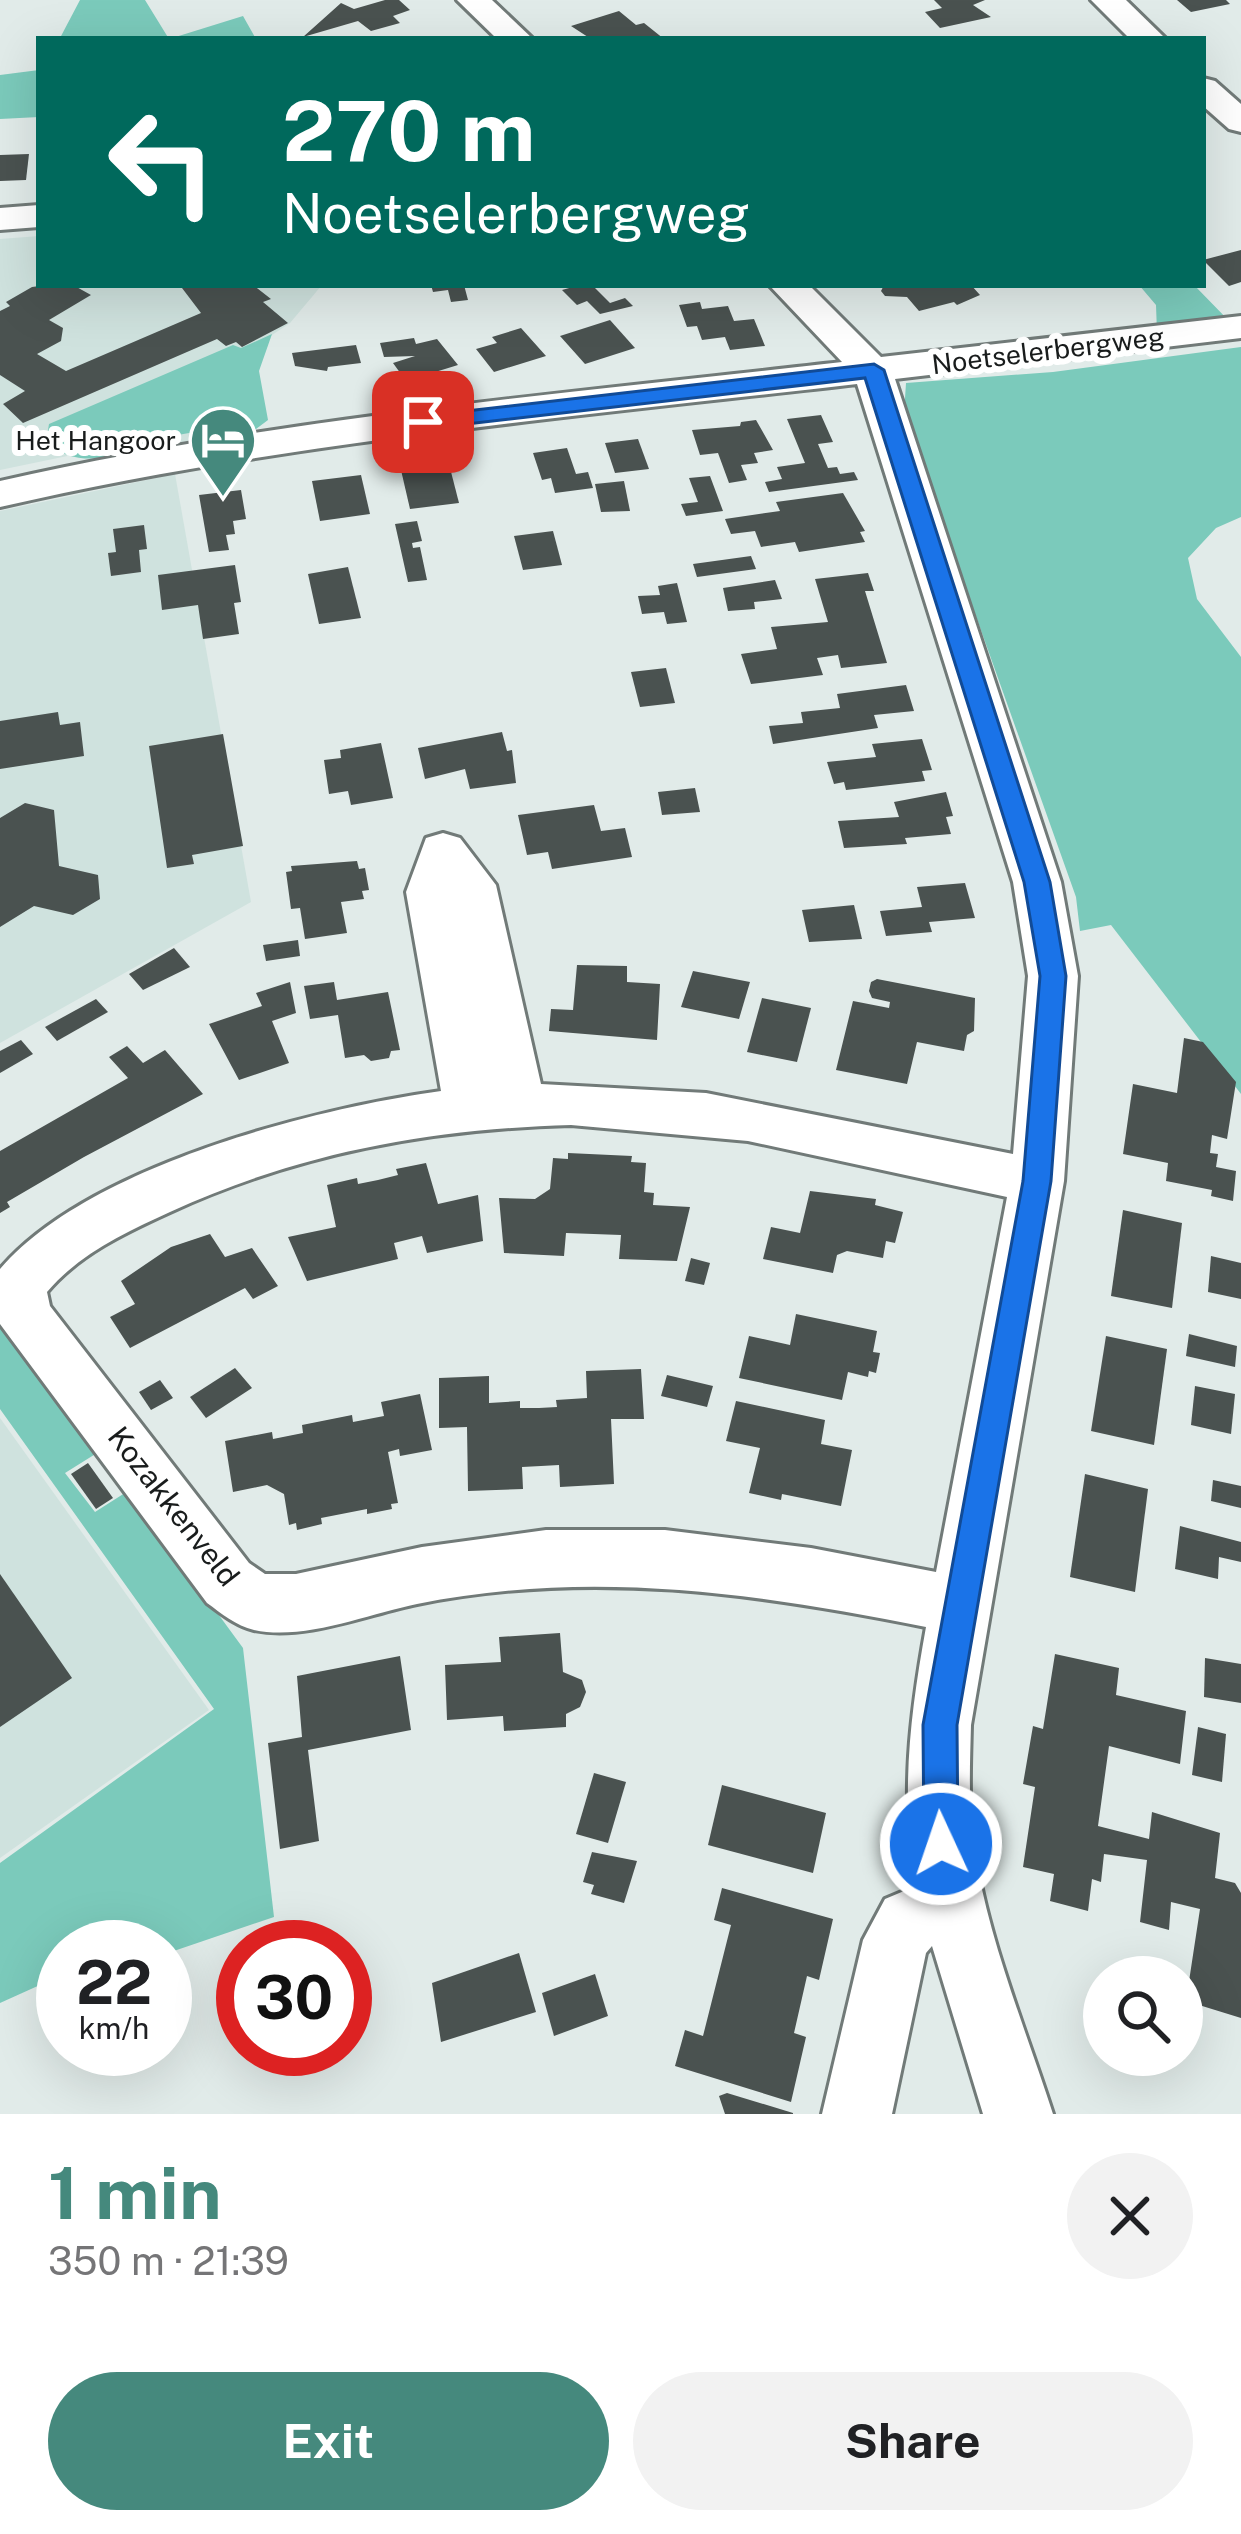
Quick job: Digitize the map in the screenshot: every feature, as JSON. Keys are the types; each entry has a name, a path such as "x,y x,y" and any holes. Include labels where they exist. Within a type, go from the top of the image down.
{"street":[{"path":"473,0 513,36"},
{"path":"1107,0 1146,36"},
{"path":"1206,91 1241,122"},
{"path":"0,219 36,216"},
{"path":"791,288 874,370 1037,882 1053,976 1037,1181 940,1725 938,1784 941,1844 952,1906 1018,2114"},
{"name":"Noetselerbergweg","path":"0,494 96,472 333,433 1241,327"},
{"name":"Kozakkenveld","path":"960,1604 811,1576 665,1558 546,1558 422,1575 296,1602 256,1602 228,1583 23,1315 19,1286 34,1264 124,1208 239,1157 357,1126 494,1104 707,1114 1037,1181"},
{"path":"857,2114 896,1940 908,1922 952,1906"}],"shaded area":[{"path":"36,236 36,288 319,288 290,323 242,355 244,432 135,450 130,443 0,470 0,239"},
{"path":"175,474 251,902 0,1043 0,511"},
{"path":"0,1418 209,1710 0,1858"}],"green space":[{"path":"80,0 145,0 167,36 61,36"},
{"path":"243,16 254,36 179,36"},
{"path":"36,70 36,117 0,119 0,75"},
{"path":"1142,288 1197,288 1231,323 1157,333 1156,305"},
{"path":"272,334 259,371 268,420 256,429 232,434 229,426 132,443 131,451 98,458 65,454 46,442 49,424 233,345 241,348"},
{"path":"1241,347 1241,517 1216,528 1188,558 1197,599 1241,657 1241,1094 1111,925 1080,931 1076,897 904,414 906,383 1053,372"},
{"path":"0,1321 97,1453 65,1473 95,1512 128,1491 243,1648 274,1917 216,1920 216,1937 192,1945 192,1920 36,1920 36,1987 0,2003 0,1863 214,1709 0,1409"}],"building":[{"path":"399,0 410,10 393,16 400,23 371,31 358,21 304,36 341,3 354,9"},
{"path":"934,0 985,0 973,5 991,17 940,28 925,12 942,8"},
{"path":"1177,0 1226,0 1230,4 1191,12"},
{"path":"619,11 660,36 586,36 571,26"},
{"path":"29,154 26,180 0,181 0,155"},
{"path":"1241,250 1241,282 1229,286 1206,259"},
{"path":"32,287 78,288 91,295 49,320 63,328 61,341 37,354 66,371 201,313 182,288 257,288 271,299 263,302 288,323 242,347 236,342 226,346 217,339 23,423 3,404 25,391 0,375 0,311"},
{"path":"432,288 465,288 468,300 451,302 448,290 433,292"},
{"path":"595,288 610,303 625,298 633,306 600,314 587,301 577,305 562,290"},
{"path":"974,288 980,295 957,305 919,311 907,297 885,296 881,291"},
{"path":"700,302 702,309 728,306 734,321 754,319 765,346 730,350 725,337 702,340 697,326 687,327 679,305"},
{"path":"610,320 635,348 585,364 560,336"},
{"path":"521,328 546,356 494,372 476,349 497,343 492,337"},
{"path":"414,338 416,344 437,339 458,365 406,381 393,363 415,356 384,357 380,343"},
{"path":"356,345 361,363 328,367 327,371 295,366 292,353"},
{"path":"821,415 833,442 818,444 828,468 837,467 840,474 854,472 858,480 769,492 765,482 782,479 777,467 805,463 787,419"},
{"path":"756,420 773,450 754,453 758,463 741,465 747,480 729,483 718,453 700,455 692,430"},
{"path":"638,439 649,469 615,473 605,443"},
{"path":"567,448 576,474 588,472 593,488 555,493 551,478 542,480 533,453"},
{"path":"449,464 459,503 410,509 401,470"},
{"path":"361,475 370,514 320,521 312,481"},
{"path":"710,476 723,511 686,516 681,504 698,502 689,478"},
{"path":"624,481 630,511 601,512 595,484"},
{"path":"241,490 246,519 233,521 235,534 226,535 229,550 209,552 199,495"},
{"path":"843,493 865,531 860,532 865,542 799,552 795,542 761,547 755,531 731,534 725,519 780,511 776,502"},
{"path":"417,521 422,541 412,543 413,548 420,547 427,580 408,582 395,524"},
{"path":"144,525 147,549 139,550 141,572 111,576 108,553 116,552 113,529"},
{"path":"553,531 562,565 523,570 514,536"},
{"path":"751,556 756,569 697,577 693,564"},
{"path":"235,565 241,602 234,603 239,634 203,639 198,605 162,610 158,575"},
{"path":"348,567 361,618 319,624 308,574"},
{"path":"868,573 874,591 865,591 887,663 841,668 838,655 817,658 823,675 751,684 741,654 777,649 771,627 828,622 815,579"},
{"path":"775,580 782,599 754,602 755,609 728,611 723,588"},
{"path":"677,583 687,622 667,624 664,612 642,614 638,596 660,595 658,586"},
{"path":"666,668 675,703 640,707 631,672"},
{"path":"906,685 914,711 874,715 878,728 773,744 769,726 803,723 801,712 840,708 837,694"},
{"path":"58,712 60,725 80,722 84,756 0,769 0,721"},
{"path":"502,732 507,751 512,750 516,783 470,789 465,769 425,779 418,748"},
{"path":"223,734 243,846 192,855 194,864 167,868 149,746"},
{"path":"922,739 932,770 922,771 925,781 846,790 844,782 834,784 827,762 876,757 872,744"},
{"path":"381,743 393,798 351,805 348,791 329,794 324,760 341,758 340,750"},
{"path":"695,788 700,812 662,815 658,792"},
{"path":"946,792 953,816 946,817 951,834 905,838 907,844 844,848 838,821 899,817 894,802"},
{"path":"25,803 54,810 59,866 98,875 100,899 73,915 34,906 0,927 0,818"},
{"path":"594,805 601,831 625,828 632,857 552,869 548,852 527,855 518,815"},
{"path":"357,861 359,869 365,868 369,890 362,891 364,899 341,902 347,933 305,939 300,908 291,909 286,872 292,871 291,866"},
{"path":"965,883 975,918 929,922 932,932 886,936 880,911 922,907 917,887"},
{"path":"854,905 862,939 809,942 802,910"},
{"path":"298,940 300,956 266,961 263,945"},
{"path":"174,948 190,967 143,990 129,974"},
{"path":"577,965 627,966 627,982 660,984 657,1040 549,1031 551,1009 573,1010"},
{"path":"693,971 750,982 739,1019 681,1007"},
{"path":"877,979 975,998 974,1031 967,1035 964,1051 917,1042 907,1084 836,1070 853,1001 889,1008 890,1002 872,998 869,991"},
{"path":"290,982 296,1013 272,1021 289,1063 239,1080 209,1024 262,1006 256,993"},
{"path":"334,982 337,1000 388,992 400,1050 371,1061 364,1055 345,1058 338,1015 310,1019 304,986"},
{"path":"762,998 811,1008 797,1062 747,1052"},
{"path":"96,999 108,1012 57,1041 45,1027"},
{"path":"1184,1038 1203,1042 1236,1082 1227,1139 1212,1135 1210,1153 1218,1154 1216,1167 1236,1171 1233,1201 1211,1196 1212,1190 1166,1181 1168,1163 1123,1154 1133,1084 1177,1093"},
{"path":"21,1040 33,1054 0,1073 0,1051"},
{"path":"127,1046 143,1063 165,1050 203,1094 7,1202 10,1207 0,1213 0,1151 128,1078 109,1057"},
{"path":"568,1153 632,1156 631,1162 646,1163 644,1192 654,1193 653,1205 690,1207 677,1261 619,1259 621,1235 566,1233 564,1256 504,1253 499,1198 535,1199 550,1189 553,1158 568,1159"},
{"path":"426,1163 438,1204 478,1195 483,1241 427,1253 422,1236 394,1243 398,1259 307,1281 288,1237 336,1227 327,1185 357,1178 358,1184 378,1180 398,1175 396,1169"},
{"path":"810,1191 876,1199 875,1205 903,1212 895,1243 886,1241 883,1258 847,1251 837,1255 833,1273 763,1259 771,1227 800,1233"},
{"path":"1123,1210 1182,1223 1172,1308 1111,1296"},
{"path":"210,1234 225,1257 252,1248 278,1286 253,1299 245,1288 130,1348 110,1317 135,1304 121,1281 171,1247"},
{"path":"1211,1256 1241,1263 1241,1299 1208,1292"},
{"path":"691,1258 710,1263 704,1285 685,1281"},
{"path":"796,1314 877,1331 876,1373 869,1371 868,1377 848,1372 842,1400 739,1378 749,1336 790,1345"},
{"path":"1189,1334 1237,1346 1235,1367 1186,1356"},
{"path":"1106,1336 1167,1349 1154,1445 1091,1431"},
{"path":"235,1368 252,1388 206,1418 190,1397"},
{"path":"641,1369 644,1419 611,1419 614,1484 560,1487 559,1465 522,1467 523,1489 468,1491 467,1427 439,1428 439,1378 489,1376 489,1403 520,1401 520,1408 539,1408 557,1407 556,1400 587,1398 586,1371"},
{"path":"667,1375 713,1386 707,1407 661,1396"},
{"path":"160,1380 173,1398 151,1410 139,1392"},
{"path":"1195,1386 1235,1394 1231,1434 1191,1425"},
{"path":"420,1394 432,1450 400,1456 399,1449 388,1452 398,1503 391,1504 392,1509 321,1518 322,1524 297,1530 296,1523 289,1525 284,1494 267,1485 233,1492 225,1441 272,1432 273,1439 303,1433 302,1425 352,1415 353,1422 384,1416 381,1402"},
{"path":"736,1401 825,1420 821,1444 852,1450 841,1506 782,1494 781,1500 749,1493 760,1448 726,1441"},
{"path":"88,1463 113,1498 96,1509 71,1474"},
{"path":"1085,1474 1148,1489 1135,1592 1070,1577"},
{"path":"1213,1480 1241,1486 1241,1508 1211,1501"},
{"path":"1180,1526 1241,1542 1241,1562 1219,1557 1218,1579 1175,1569"},
{"path":"0,1574 72,1678 0,1727"},
{"path":"560,1633 563,1672 582,1680 586,1692 580,1707 566,1714 566,1727 504,1731 503,1716 447,1720 445,1665 501,1662 499,1637"},
{"path":"1055,1654 1119,1668 1116,1695 1186,1711 1180,1764 1109,1746 1098,1826 1149,1839 1152,1812 1220,1833 1215,1878 1235,1883 1241,1893 1241,2018 1203,2006 1203,1956 1193,1956 1200,1909 1171,1902 1169,1930 1140,1922 1147,1860 1104,1854 1101,1882 1092,1879 1088,1911 1050,1901 1054,1874 1023,1867 1035,1787 1023,1784 1033,1726 1043,1729"},
{"path":"400,1656 411,1730 308,1750 319,1841 280,1849 268,1743 302,1737 297,1676"},
{"path":"1205,1658 1241,1664 1241,1703 1204,1697"},
{"path":"1198,1727 1226,1734 1222,1782 1192,1775"},
{"path":"594,1773 626,1782 608,1843 576,1834"},
{"path":"722,1785 826,1813 813,1873 708,1845"},
{"path":"592,1852 637,1861 624,1903 591,1894 594,1885 583,1882"},
{"path":"722,1888 833,1919 819,1980 807,1976 794,2033 806,2037 791,2102 675,2066 685,2030 703,2036 731,1925 714,1920"},
{"path":"519,1953 536,2012 441,2042 432,1983"},
{"path":"595,1974 608,2016 554,2036 542,1993"},
{"path":"727,2093 793,2114 725,2114 719,2096"}],"place":[{"name":"Het Hangoor","path":"223,499"}],"route":[{"path":"423,422 874,370 1037,882 1053,976 1037,1181 940,1725 941,1844"}]}
